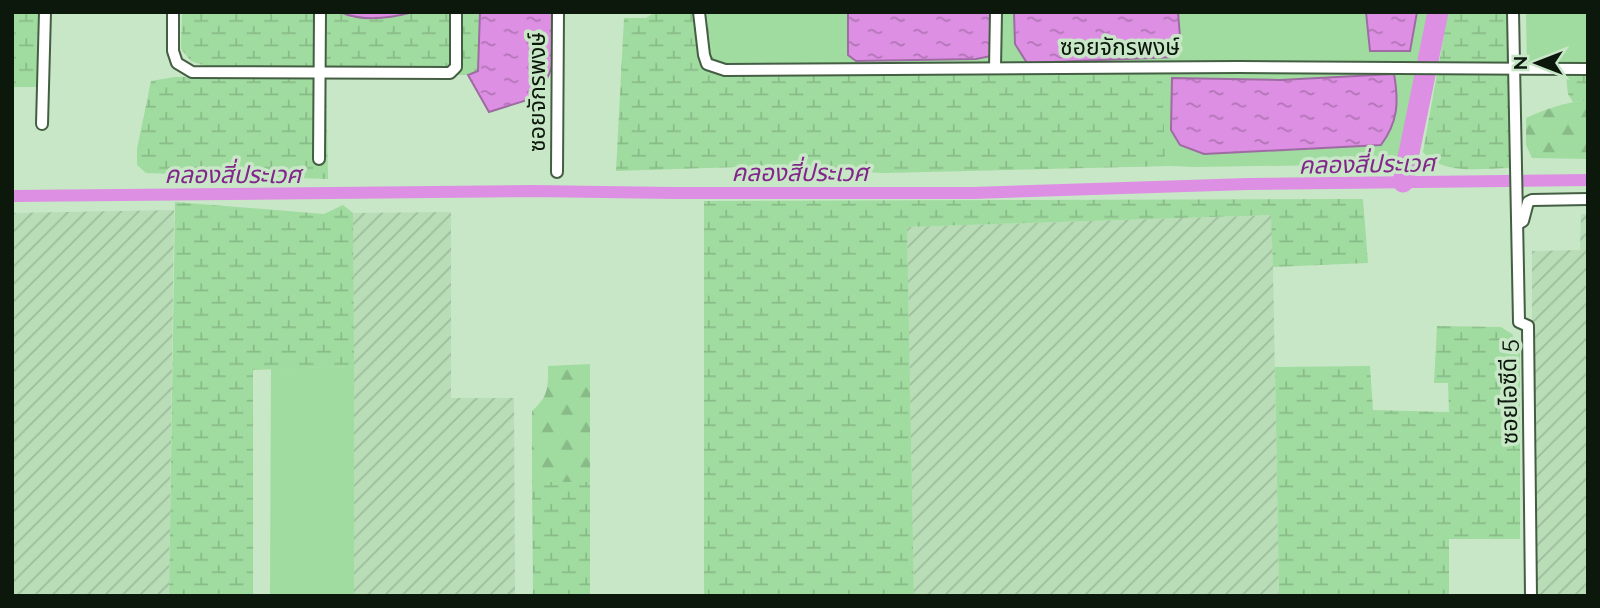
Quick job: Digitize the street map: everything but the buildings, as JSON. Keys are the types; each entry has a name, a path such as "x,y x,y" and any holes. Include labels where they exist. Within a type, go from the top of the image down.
{"street":[{"path":"42,124 45,12"},
{"path":"173,12 173,51 177,63 192,72 319,73 450,73 456,67 456,12"},
{"path":"319,159 320,12"},
{"name":"ซอยจักรพงษ์","path":"557,172 558,12"},
{"name":"ซอยจักรพงษ์","path":"699,12 707,64 725,71 1240,67 1588,69"},
{"path":"995,68 996,12"},
{"name":"ซอยไอซีดี 5","path":"1513,12 1519,322 1528,326 1531,596"},
{"path":"1518,222 1523,221 1528,202 1532,200 1588,199"}],"shaded area":[{"path":"174,210 169,596 12,596 12,213"},
{"path":"451,212 451,398 514,398 515,596 354,596 353,213"},
{"path":"1581,214 1588,214 1588,596 1536,596 1532,437 1532,251 1580,250"},
{"path":"1272,215 1279,596 914,596 907,227"}],"green space":[{"path":"12,12 38,12 37,87 12,87"},
{"path":"182,12 314,12 314,68 214,69 191,61 181,49"},
{"path":"327,12 340,12 352,18 395,17 413,12 480,12 478,71 468,75 326,75"},
{"path":"660,12 706,12 715,69 995,68 1162,76 1165,157 1171,166 886,173 739,167 616,171 624,18 646,18"},
{"path":"706,12 848,12 848,55 856,61 976,59 996,55 996,12 1014,12 1015,44 1028,63 1175,57 1180,37 1178,12 1366,12 1367,32 1410,51 1417,12 1431,12 1399,164 1171,166 1165,157 715,70","holes":["1393,74 1381,145 1280,80"]},
{"path":"1448,12 1510,12 1510,168 1452,168 1441,165 1423,152"},
{"path":"1526,12 1588,12 1588,67 1527,69"},
{"path":"1565,67 1588,67 1588,100 1573,102 1568,94"},
{"path":"326,75 328,179 146,173 137,165 137,149 151,81 175,77"},
{"path":"1588,100 1588,159 1532,158 1526,145 1526,118 1556,106"},
{"path":"1363,199 1368,263 1273,267 1271,215 907,227 914,596 704,596 704,201"},
{"path":"175,202 324,214 343,205 353,213 354,366 253,370 253,596 169,596"},
{"path":"1437,326 1501,327 1512,334 1520,347 1520,539 1449,539 1449,596 1279,596 1275,367 1370,366 1373,410 1449,412 1448,383 1434,383"},
{"path":"590,364 590,482 532,482 532,411 542,401 546,391 548,366"},
{"path":"354,366 354,596 270,596 271,369"},
{"path":"532,482 590,482 590,596 533,596"}],"water":[{"path":"340,12 413,12 376,18"},
{"path":"480,12 553,12 553,64 540,96 489,112 468,75 478,71"},
{"path":"848,12 996,12 996,55 976,59 856,61 848,55"},
{"path":"1014,12 1178,12 1180,37 1175,57 1027,63 1015,44"},
{"path":"1366,12 1417,12 1410,51 1370,51"},
{"path":"1394,74 1396,111 1391,128 1381,145 1204,154 1180,145 1171,130 1172,78 1280,80"}],"waterway":[{"path":"1403,182 1438,12"},
{"name":"คลองสี่ประเวศ","path":"12,196 532,191 972,193 1248,184 1588,180"}]}
